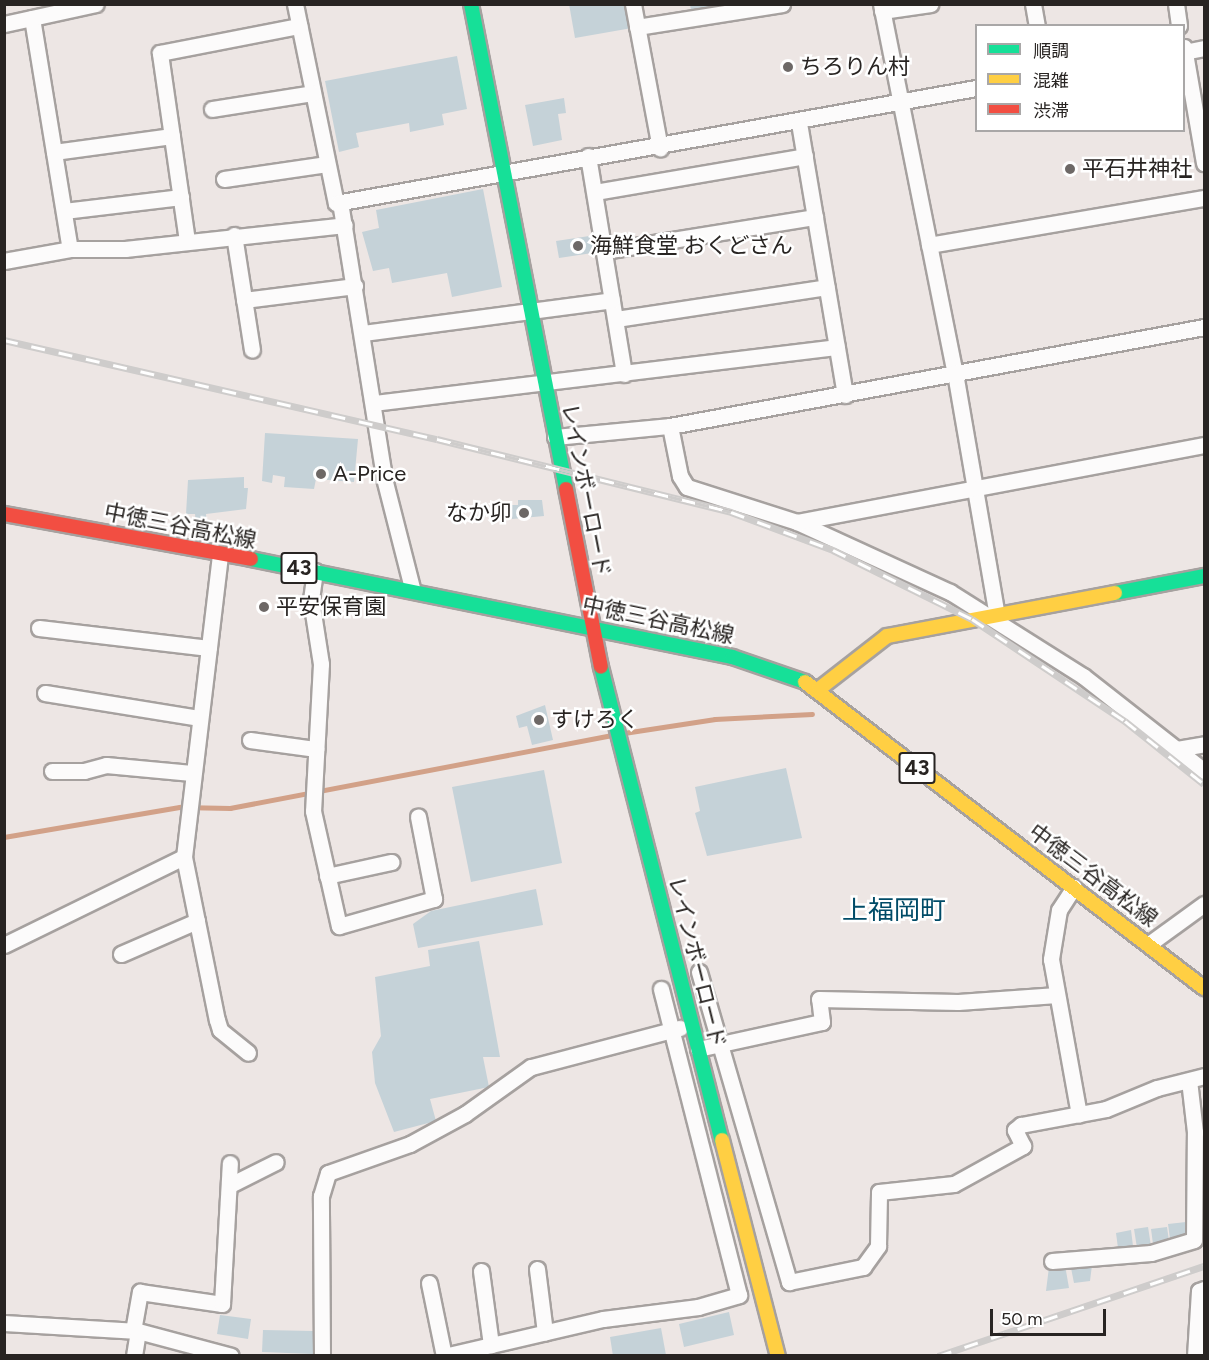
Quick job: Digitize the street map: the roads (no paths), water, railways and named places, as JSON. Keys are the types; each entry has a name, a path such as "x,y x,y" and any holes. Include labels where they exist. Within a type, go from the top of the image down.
{"street":[{"path":"4,24 38,13 96,4"},
{"path":"295,4 336,203 503,170 588,156 660,148 800,123 975,88"},
{"name":"レインボーロード","path":"471,4 593,628 692,1026 778,1356"},
{"path":"633,4 660,148"},
{"path":"637,27 782,4"},
{"path":"931,4 882,8 955,373 993,616"},
{"path":"1033,4 1037,24"},
{"path":"1176,4 1179,24"},
{"path":"38,13 54,152 70,249"},
{"path":"187,241 160,53 299,26"},
{"path":"1185,50 1204,48"},
{"path":"1185,56 1204,163"},
{"path":"212,109 313,93"},
{"path":"800,123 845,395"},
{"path":"54,152 172,136"},
{"path":"588,156 624,374"},
{"path":"595,192 805,156"},
{"path":"224,179 327,164"},
{"path":"64,211 181,197"},
{"path":"929,245 1204,198"},
{"path":"340,202 363,333 384,478 412,588"},
{"path":"604,251 815,217"},
{"path":"4,261 70,249 125,249 234,235 345,225"},
{"path":"234,235 252,350"},
{"path":"244,300 355,286"},
{"path":"616,319 827,287"},
{"path":"363,333 612,300"},
{"path":"555,437 670,426 1204,327"},
{"path":"374,403 837,347"},
{"path":"670,426 687,487 797,522 950,592 993,616 1083,676 1204,771"},
{"path":"797,522 972,487 1204,445"},
{"name":"中徳三谷高松線","path":"4,513 220,555 412,588 771,668 819,689 862,727 1149,944 1204,989"},
{"path":"220,555 192,773 184,856 220,1030 248,1053"},
{"path":"315,571 311,600 321,664 313,793 327,876 339,926 434,900 418,817"},
{"path":"819,689 887,636 1204,576"},
{"path":"39,628 209,648"},
{"path":"45,693 200,718"},
{"path":"250,740 316,749"},
{"path":"1177,749 1204,744"},
{"path":"52,771 84,771 106,765 192,773"},
{"path":"4,945 184,856"},
{"path":"327,876 391,862"},
{"path":"1074,887 1059,910 1052,935 1057,995 1079,1114"},
{"path":"1149,944 1204,904"},
{"path":"121,954 197,921"},
{"path":"699,972 789,1282 864,1267 878,1246 878,1193 954,1184 1023,1146 1017,1127 1106,1109 1204,1076"},
{"path":"429,1283 444,1356 545,1332 698,1307 739,1295 661,989"},
{"path":"698,1049 822,1022 819,999 958,1002 1057,995"},
{"path":"322,1356 321,1197 328,1173 410,1144 465,1114 531,1067 692,1026"},
{"path":"1052,1261 1151,1253 1194,1240 1196,1132 1189,1080"},
{"path":"230,1185 276,1162"},
{"path":"134,1356 140,1292 222,1304 230,1163"},
{"path":"537,1269 545,1332"},
{"path":"481,1271 491,1345"},
{"path":"1195,1356 1199,1291 1204,1289"},
{"path":"4,1323 136,1331 200,1351 231,1356"}],"waterway":[{"path":"624,733 715,719 812,714"},
{"path":"4,837 180,807 230,808 613,735"}],"railway":[{"path":"4,340 437,439 731,512 833,550 972,619 1125,721 1204,784"},
{"path":"938,1356 1204,1266"}],"place":[{"name":"ちろりん村","path":"788,67"},
{"name":"平石井神社","path":"1070,169"},
{"name":"海鮮食堂 おくどさん","path":"578,246"},
{"name":"A-Price","path":"321,474"},
{"name":"なか卯","path":"524,513"},
{"name":"平安保育園","path":"264,607"},
{"name":"すけろく","path":"539,720"}],"district":[{"name":"上福岡町","path":"894,911"}]}
